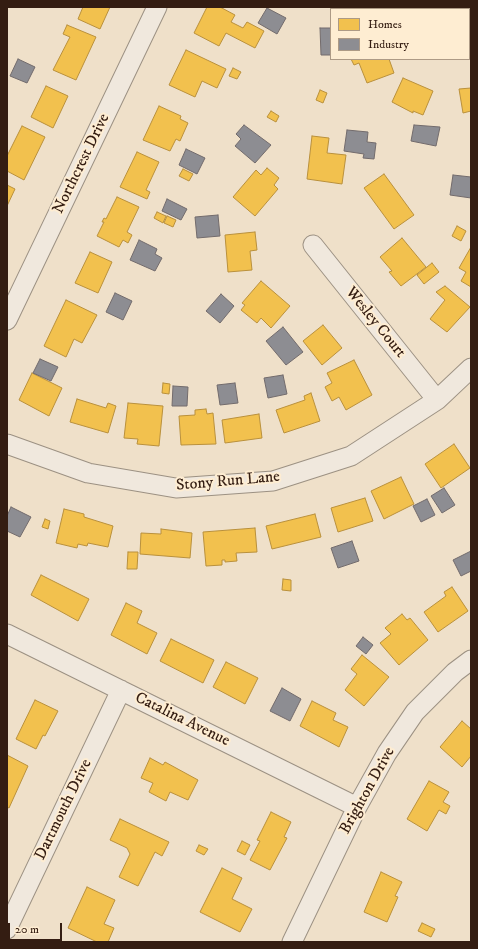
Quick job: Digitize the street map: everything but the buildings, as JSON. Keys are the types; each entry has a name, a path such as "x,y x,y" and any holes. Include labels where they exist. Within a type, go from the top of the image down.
{"street":[{"name":"Northcrest Drive","path":"7,320 157,7"},
{"name":"Wesley Court","path":"313,245 437,400"},
{"name":"Stony Run Lane","path":"7,444 88,473 176,488 273,481 351,456 437,400 471,368"},
{"name":"Catalina Avenue","path":"7,634 357,807"},
{"name":"Brighton Drive","path":"292,942 357,807 387,753 415,712 455,672 471,660"},
{"name":"Dartmouth Drive","path":"7,929 121,690"}]}
